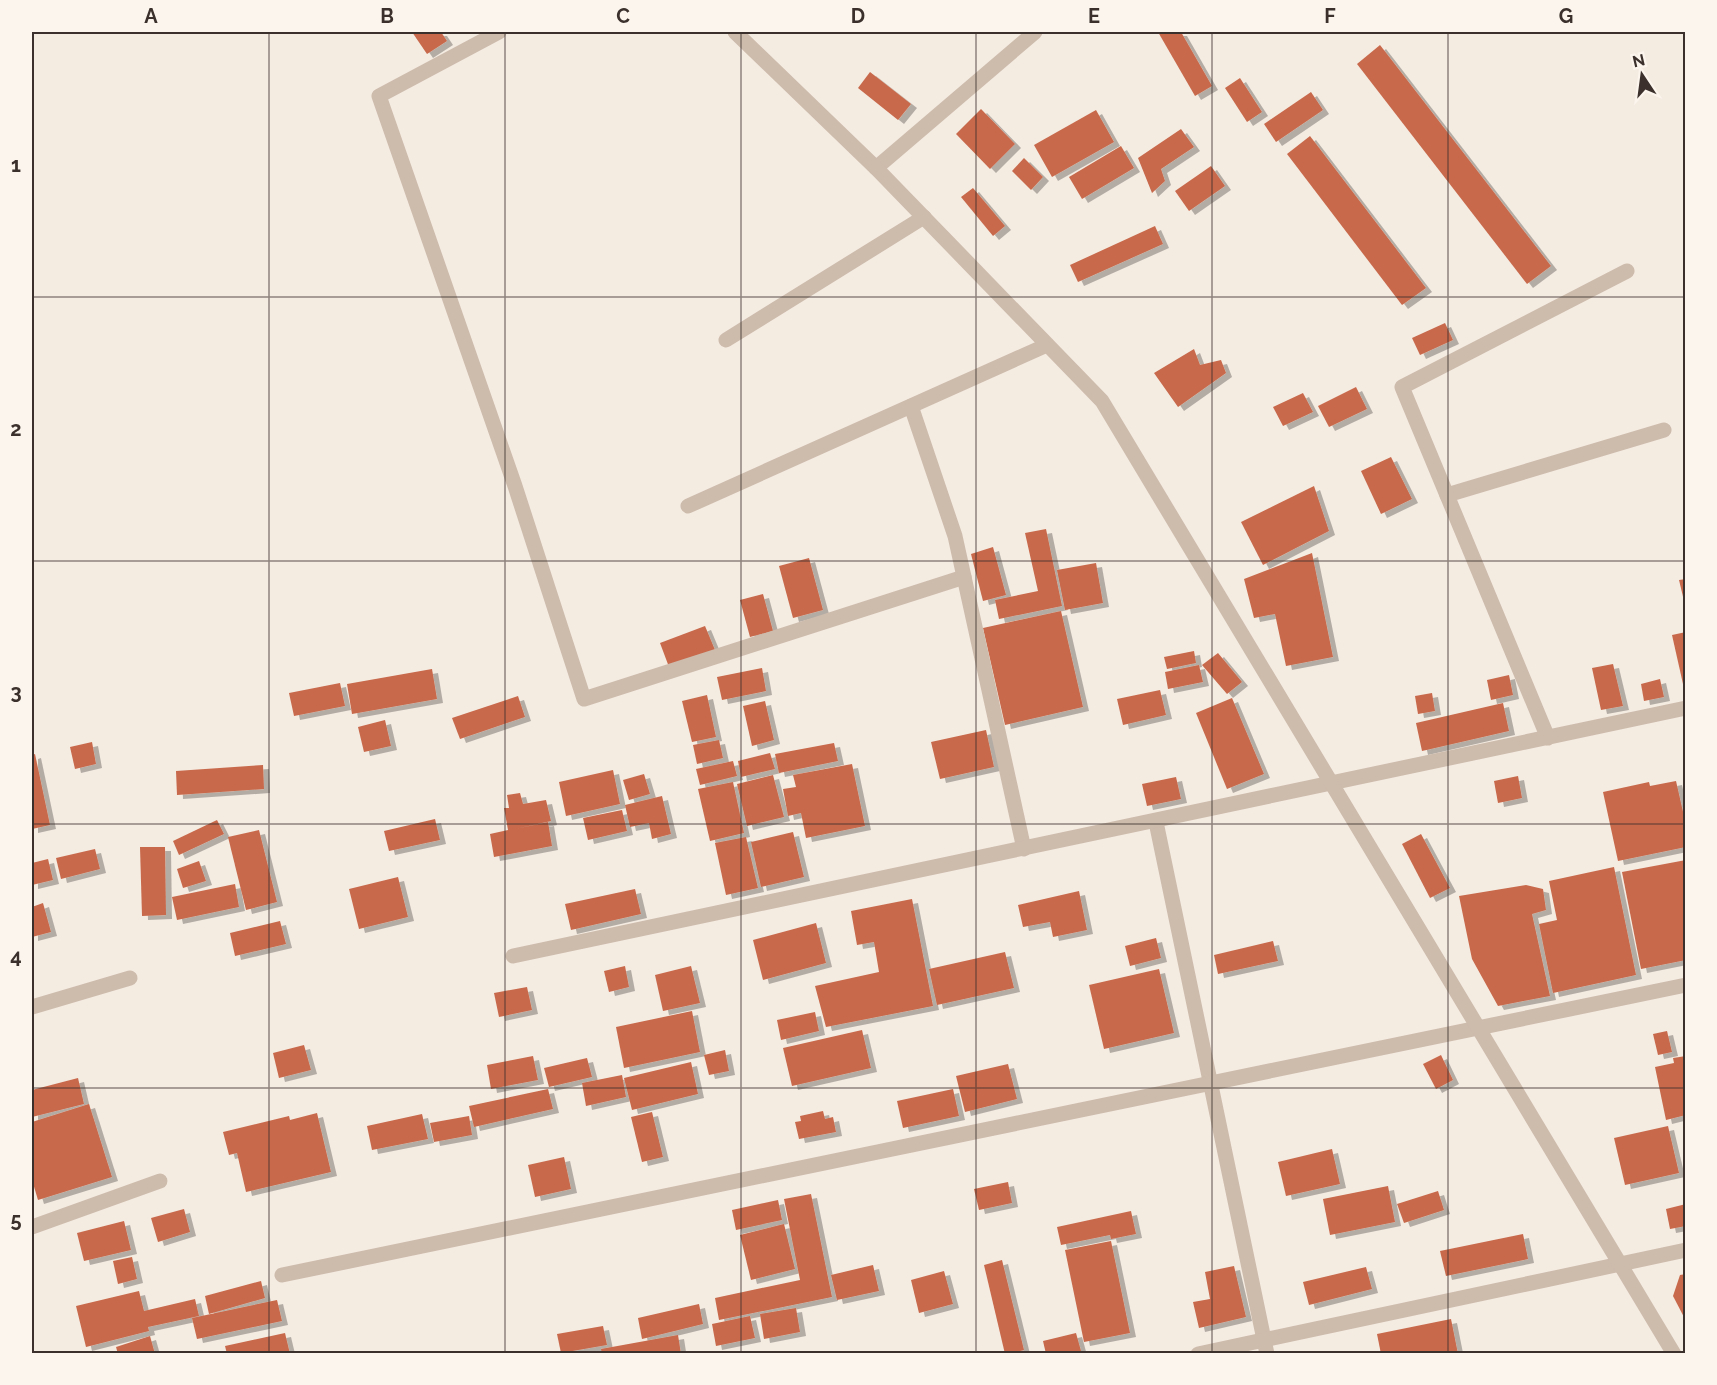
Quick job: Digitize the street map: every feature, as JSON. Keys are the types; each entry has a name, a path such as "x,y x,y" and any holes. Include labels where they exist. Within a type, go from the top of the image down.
{"street":[{"path":"499,32 379,96 516,486 585,699 964,576"},
{"path":"735,32 876,168 1102,402 1674,1353"},
{"path":"876,168 1035,32"},
{"path":"726,340 924,217"},
{"path":"1548,738 1402,387 1627,271"},
{"path":"688,506 1047,345"},
{"path":"911,406 955,536 1024,849"},
{"path":"1447,495 1664,430"},
{"path":"513,956 1156,822 1686,708"},
{"path":"1156,822 1266,1346"},
{"path":"32,1006 130,978"},
{"path":"282,1275 1686,985"},
{"path":"32,1227 160,1181"},
{"path":"1198,1353 1266,1346 1686,1250"}],"building":[{"path":"412,32 441,32 447,41 427,54"},
{"path":"1158,32 1181,32 1212,86 1195,96"},
{"path":"1380,45 1551,266 1527,284 1357,64"},
{"path":"870,72 911,104 898,120 858,88"},
{"path":"1240,78 1262,112 1247,122 1225,88"},
{"path":"1311,92 1323,110 1276,142 1264,124"},
{"path":"981,109 1015,144 990,169 956,134"},
{"path":"1096,110 1114,142 1052,177 1034,145"},
{"path":"1181,129 1194,147 1161,169 1165,181 1152,193 1138,158"},
{"path":"1310,136 1426,288 1402,305 1287,154"},
{"path":"1121,146 1134,168 1082,199 1069,177"},
{"path":"1024,158 1043,177 1031,190 1012,171"},
{"path":"1211,166 1225,186 1189,211 1175,191"},
{"path":"973,188 1005,226 993,236 961,197"},
{"path":"1155,226 1163,244 1078,282 1070,265"},
{"path":"1445,323 1453,340 1420,355 1412,338"},
{"path":"1194,349 1200,365 1221,360 1226,373 1178,407 1154,373"},
{"path":"1356,387 1367,409 1329,427 1318,406"},
{"path":"1303,393 1313,412 1283,426 1273,407"},
{"path":"1391,457 1412,499 1381,514 1361,471"},
{"path":"1314,486 1329,531 1263,565 1241,522"},
{"path":"1046,529 1062,606 999,619 995,600 1038,591 1025,533"},
{"path":"993,547 1006,595 983,601 971,554"},
{"path":"1312,553 1333,657 1286,666 1275,614 1254,618 1244,579"},
{"path":"809,558 823,610 793,618 779,566"},
{"path":"1096,563 1103,603 1065,610 1057,570"},
{"path":"1686,579 1686,605 1685,605 1679,580"},
{"path":"763,594 773,631 750,637 740,600"},
{"path":"1061,611 1083,707 1005,725 983,628"},
{"path":"705,626 715,650 669,667 660,643"},
{"path":"1686,632 1686,683 1683,684 1672,635"},
{"path":"1194,651 1196,663 1167,669 1164,657"},
{"path":"1218,653 1242,682 1227,694 1202,665"},
{"path":"1613,664 1623,706 1601,710 1592,668"},
{"path":"1199,665 1203,682 1168,689 1165,672"},
{"path":"762,668 766,691 722,700 717,677"},
{"path":"432,669 437,699 352,714 347,684"},
{"path":"1509,675 1513,695 1491,700 1487,680"},
{"path":"1660,679 1664,697 1644,701 1641,684"},
{"path":"340,683 345,706 294,716 289,693"},
{"path":"1160,690 1166,715 1123,725 1117,699"},
{"path":"1432,693 1435,711 1418,714 1415,696"},
{"path":"707,695 716,737 692,742 682,701"},
{"path":"518,696 525,717 460,739 452,718"},
{"path":"1232,698 1264,774 1227,789 1196,713"},
{"path":"765,701 774,740 752,746 743,706"},
{"path":"1503,703 1509,731 1422,751 1416,723"},
{"path":"385,720 391,746 364,752 358,727"},
{"path":"986,730 994,767 940,779 931,742"},
{"path":"719,740 723,758 697,764 693,745"},
{"path":"92,742 96,764 75,769 70,747"},
{"path":"834,743 838,761 779,773 775,754"},
{"path":"770,753 775,769 741,777 738,761"},
{"path":"35,754 50,825 32,829 32,755"},
{"path":"733,761 737,776 700,785 696,769"},
{"path":"852,764 865,826 806,838 801,813 788,816 783,789 796,787 793,775"},
{"path":"263,765 264,789 177,795 176,771"},
{"path":"613,770 620,804 566,816 559,782"},
{"path":"644,774 650,794 629,800 623,780"},
{"path":"773,775 784,817 747,826 737,784"},
{"path":"1518,776 1522,798 1498,803 1494,781"},
{"path":"1176,777 1181,799 1147,806 1142,784"},
{"path":"1676,781 1686,825 1686,847 1618,861 1603,792 1649,782 1650,786"},
{"path":"733,782 744,833 710,841 698,789"},
{"path":"520,793 523,804 546,800 551,821 515,829 548,822 552,846 494,857 490,834 508,830 504,808 509,808 507,795"},
{"path":"662,796 671,834 652,839 649,823 630,827 625,805"},
{"path":"622,810 627,831 588,840 583,818"},
{"path":"435,819 440,840 389,851 384,831"},
{"path":"217,820 224,834 179,855 173,841"},
{"path":"259,830 277,902 246,910 228,837"},
{"path":"793,832 804,877 761,887 751,842"},
{"path":"1421,834 1450,888 1430,898 1402,844"},
{"path":"746,837 758,888 726,895 715,843"},
{"path":"140,847 165,847 166,915 142,916"},
{"path":"95,849 100,869 61,879 56,858"},
{"path":"48,859 53,880 32,885 32,863"},
{"path":"1686,860 1686,960 1641,969 1622,872"},
{"path":"199,861 206,881 183,888 177,869"},
{"path":"1614,867 1636,975 1553,993 1539,924 1557,920 1549,881"},
{"path":"398,877 408,917 359,929 349,889"},
{"path":"235,884 239,907 177,920 172,897"},
{"path":"1526,885 1543,889 1546,910 1532,914 1550,996 1498,1006 1472,959 1459,896"},
{"path":"635,889 641,914 571,930 565,904"},
{"path":"1079,891 1087,930 1053,937 1050,922 1023,927 1018,905"},
{"path":"912,899 933,1006 826,1027 815,986 879,972 874,942 857,945 851,911"},
{"path":"43,903 51,932 32,937 32,907"},
{"path":"280,921 286,944 235,956 230,933"},
{"path":"816,923 826,963 763,980 753,940"},
{"path":"1156,938 1161,958 1130,966 1125,946"},
{"path":"1273,941 1278,961 1218,974 1214,955"},
{"path":"1005,952 1014,988 937,1005 929,969"},
{"path":"625,966 629,987 609,992 604,971"},
{"path":"691,966 700,1003 663,1011 655,975"},
{"path":"1159,969 1174,1033 1104,1049 1089,985"},
{"path":"527,987 532,1010 499,1017 494,993"},
{"path":"692,1011 700,1052 624,1068 616,1027"},
{"path":"815,1012 819,1031 781,1040 777,1020"},
{"path":"862,1030 871,1068 792,1086 783,1048"},
{"path":"1667,1031 1672,1052 1658,1055 1653,1034"},
{"path":"304,1045 311,1070 279,1078 273,1053"},
{"path":"725,1050 729,1071 709,1075 704,1055"},
{"path":"1441,1055 1453,1080 1436,1089 1423,1064"},
{"path":"533,1056 538,1080 491,1089 487,1065"},
{"path":"1686,1056 1686,1115 1666,1120 1655,1067 1674,1063 1673,1058"},
{"path":"587,1058 592,1077 549,1087 544,1068"},
{"path":"691,1062 698,1094 632,1110 624,1078"},
{"path":"1008,1064 1017,1099 965,1112 956,1076"},
{"path":"622,1075 626,1097 586,1106 582,1083"},
{"path":"78,1078 84,1104 32,1117 32,1090"},
{"path":"548,1089 553,1109 474,1127 469,1106"},
{"path":"953,1089 959,1116 903,1128 897,1101"},
{"path":"89,1104 112,1177 38,1200 32,1180 32,1122"},
{"path":"823,1111 825,1119 833,1117 836,1132 799,1139 795,1122 801,1121 800,1116"},
{"path":"652,1112 663,1157 642,1162 631,1117"},
{"path":"317,1113 331,1172 246,1192 237,1153 229,1155 223,1132 289,1116 290,1120"},
{"path":"422,1114 428,1139 372,1150 367,1126"},
{"path":"469,1116 472,1135 434,1142 430,1123"},
{"path":"1668,1126 1679,1173 1625,1185 1614,1138"},
{"path":"1332,1149 1340,1184 1286,1196 1278,1162"},
{"path":"564,1157 571,1189 535,1197 528,1165"},
{"path":"1008,1182 1012,1203 979,1210 974,1189"},
{"path":"1388,1186 1395,1222 1330,1235 1323,1199"},
{"path":"1438,1191 1444,1210 1404,1223 1397,1204"},
{"path":"811,1194 832,1297 719,1320 715,1298 800,1280 784,1199"},
{"path":"778,1200 782,1220 736,1230 732,1210"},
{"path":"1686,1204 1686,1226 1670,1229 1666,1209"},
{"path":"184,1209 190,1232 158,1242 151,1218"},
{"path":"1131,1211 1136,1234 1111,1239 1110,1235 1061,1245 1057,1227"},
{"path":"124,1221 131,1250 84,1261 77,1233"},
{"path":"784,1224 795,1269 751,1280 740,1235"},
{"path":"1523,1234 1528,1259 1446,1276 1440,1251"},
{"path":"1111,1241 1130,1333 1084,1342 1065,1250"},
{"path":"132,1257 137,1279 118,1284 113,1261"},
{"path":"1002,1260 1024,1350 1008,1354 1005,1354 984,1265"},
{"path":"873,1265 879,1291 837,1300 831,1275"},
{"path":"1234,1266 1246,1317 1199,1328 1193,1302 1210,1299 1205,1272"},
{"path":"1366,1267 1372,1289 1309,1305 1303,1282"},
{"path":"944,1271 953,1304 919,1313 911,1280"},
{"path":"1686,1274 1686,1321 1673,1296 1680,1275"},
{"path":"261,1281 265,1298 209,1314 205,1296"},
{"path":"139,1291 144,1311 195,1299 199,1316 148,1327 149,1331 86,1347 76,1306"},
{"path":"277,1300 282,1321 197,1339 192,1318"},
{"path":"699,1304 703,1324 642,1339 638,1318"},
{"path":"796,1308 800,1332 764,1339 760,1314"},
{"path":"750,1316 755,1338 716,1346 712,1324"},
{"path":"1451,1319 1458,1354 1381,1354 1377,1334"},
{"path":"603,1326 607,1345 561,1353 557,1334"},
{"path":"285,1333 290,1354 227,1354 225,1346"},
{"path":"1076,1333 1081,1351 1046,1354 1043,1341"},
{"path":"678,1335 681,1354 602,1354 601,1349"},
{"path":"150,1336 155,1354 118,1354 116,1347"}]}
